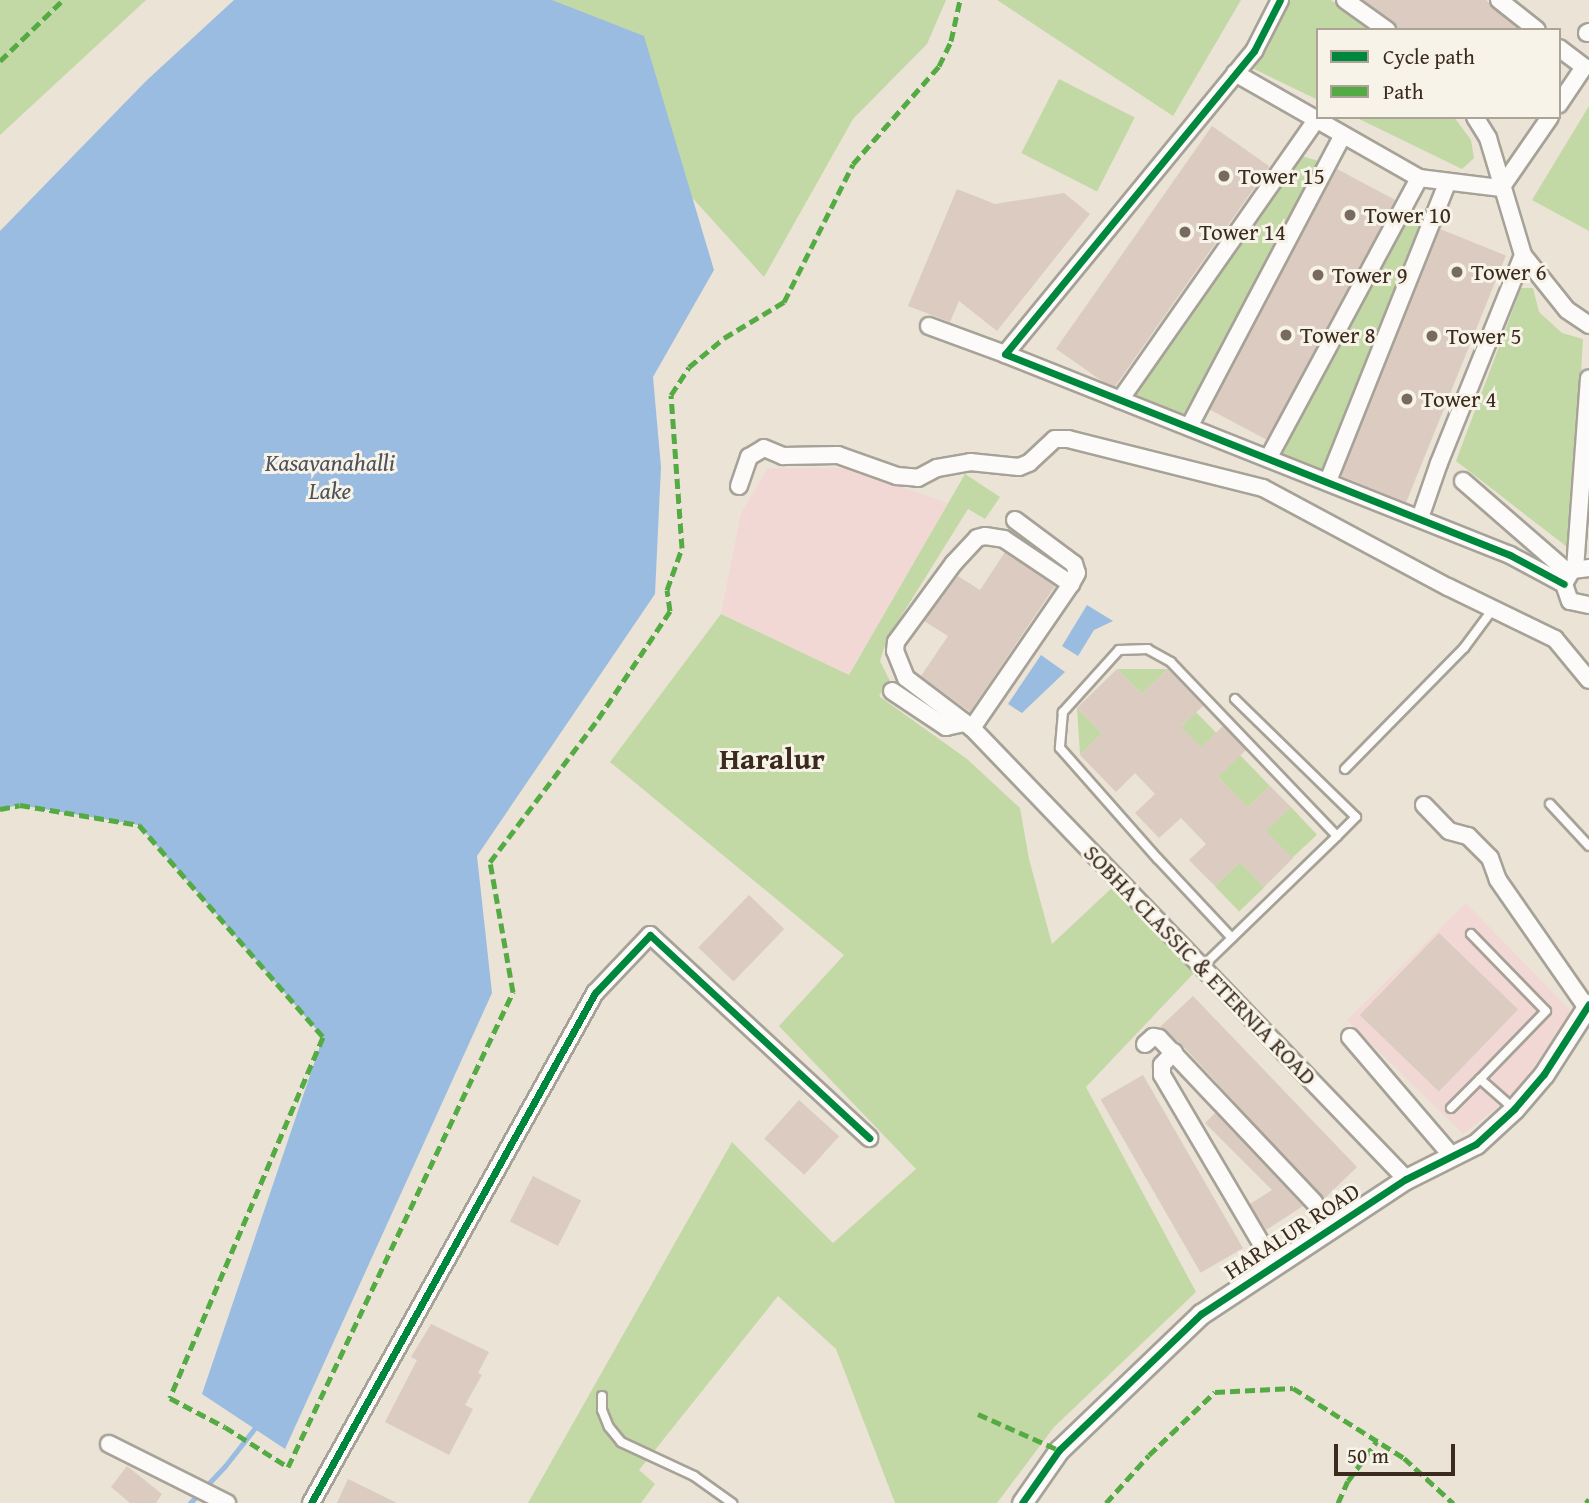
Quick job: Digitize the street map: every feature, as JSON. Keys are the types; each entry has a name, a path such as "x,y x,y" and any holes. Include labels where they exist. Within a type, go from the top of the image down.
{"street":[{"path":"1005,354 1254,51 1280,0"},
{"path":"1345,0 1384,28"},
{"path":"1499,0 1534,28"},
{"path":"1561,50 1584,67 1561,101"},
{"path":"1235,73 1419,178 1501,188"},
{"path":"1476,119 1488,138 1523,256 1567,310 1589,325"},
{"path":"1501,188 1549,119"},
{"path":"1120,400 1315,121"},
{"path":"1189,427 1343,135"},
{"path":"1269,457 1419,178"},
{"path":"1328,481 1447,183"},
{"path":"1420,519 1439,463 1523,256"},
{"path":"929,326 1269,457 1510,555 1574,573"},
{"path":"1589,379 1574,573 1566,596 1582,605 1589,621"},
{"path":"739,486 749,457 764,448 783,456 838,455 897,476 918,478 937,468 970,462 1019,467 1029,463 1055,439 1068,439 1263,488 1555,639 1589,680"},
{"path":"1463,481 1574,573"},
{"path":"892,691 946,727 968,726 1071,584 1077,573 1074,564 1015,520"},
{"name":"SOBHA CLASSIC & ETERNIA ROAD","path":"1071,584 1004,539 977,538 953,564 896,642 895,651 906,678 968,726 994,752 1406,1179"},
{"path":"1424,805 1449,831 1468,836 1490,858 1498,880 1588,1006"},
{"path":"311,1503 595,993 650,935 869,1138"},
{"name":"HARALUR ROAD","path":"1022,1503 1059,1451 1201,1314 1406,1179 1476,1144 1514,1109 1544,1074 1588,1006"},
{"path":"1145,1044 1156,1036 1174,1052 1314,1202"},
{"path":"1350,1037 1452,1156"},
{"path":"1174,1052 1162,1065 1162,1075 1274,1265"},
{"path":"109,1444 203,1494 227,1503"}],"lane":[{"path":"1345,769 1464,648 1493,609"},
{"path":"1233,937 1158,859 1060,748 1063,712 1119,650 1148,649 1171,662 1337,836"},
{"path":"1202,967 1356,817 1235,699"},
{"path":"1550,804 1589,846"},
{"path":"1451,1108 1546,1011 1471,934"},
{"path":"1480,1079 1514,1109"},
{"path":"602,1396 602,1410 609,1427 621,1441 694,1476 732,1503"}],"shaded area":[{"path":"768,468 846,468 948,503 849,675 721,614 741,513"},
{"path":"1466,903 1572,1012 1515,1094 1463,1134 1347,1020"}],"green space":[{"path":"0,0 146,0 0,135"},
{"path":"513,0 946,0 927,44 853,119 764,277"},
{"path":"997,0 1241,0 1173,116"},
{"path":"1284,0 1331,0 1371,28 1316,28 1316,99 1254,69 1269,46"},
{"path":"1059,79 1135,118 1097,192 1021,153"},
{"path":"1589,106 1589,231 1532,200"},
{"path":"1359,119 1455,119 1471,140 1474,158 1462,169"},
{"path":"1295,154 1325,163 1189,422 1128,398"},
{"path":"1407,206 1431,218 1327,476 1273,454"},
{"path":"1521,288 1533,288 1539,312 1562,333 1583,339 1571,550 1456,461"},
{"path":"965,474 1000,497 985,519 968,509 887,639 880,661 890,681 879,696 967,759 1020,808 1029,859 1052,944 1115,885 1195,972 1086,1087 1196,1292 1054,1427 997,1503 895,1503 836,1349 778,1296 639,1470 655,1484 641,1503 528,1503 732,1142 833,1243 916,1169 779,1026 844,955 610,762 721,614 849,675"},
{"path":"1117,669 1168,669 1142,694"},
{"path":"1077,708 1102,733 1080,755"},
{"path":"1196,712 1216,733 1201,747 1181,727"},
{"path":"1240,755 1270,786 1248,807 1218,777"},
{"path":"1291,807 1317,835 1291,859 1265,831"},
{"path":"1240,862 1264,887 1239,911 1215,886"}],"water":[{"name":"Kasavanahalli Lake","path":"234,0 552,0 644,36 714,270 653,377 661,467 655,594 477,856 492,993 285,1449 202,1394 323,1037 139,825 20,805 0,809 0,231 146,81"},
{"path":"1087,605 1113,621 1094,630 1078,656 1062,646"},
{"path":"1041,655 1065,672 1022,713 1008,704"}],"building":[{"path":"1363,0 1486,0 1518,28 1396,28 1393,21"},
{"path":"1212,126 1269,166 1113,389 1056,349"},
{"path":"1337,169 1395,200 1268,440 1209,409"},
{"path":"957,189 995,204 1064,193 1090,214 997,331 959,301 950,322 908,306"},
{"path":"1440,229 1506,256 1406,502 1340,476"},
{"path":"1005,552 1055,586 970,712 921,676 948,636 924,621 958,576 980,590"},
{"path":"1117,669 1142,694 1168,669 1203,706 1181,726 1201,747 1223,726 1246,750 1218,777 1248,807 1270,786 1291,807 1266,831 1293,858 1264,887 1240,862 1215,886 1189,860 1206,844 1181,818 1159,838 1135,813 1155,794 1135,773 1116,792 1080,755 1102,733 1077,708"},
{"path":"749,895 784,929 734,982 698,948"},
{"path":"1439,933 1518,1009 1439,1091 1360,1015"},
{"path":"1193,996 1357,1167 1324,1199 1182,1045 1160,1027"},
{"path":"1143,1075 1243,1248 1201,1273 1101,1100"},
{"path":"799,1100 839,1136 804,1175 764,1139"},
{"path":"1215,1113 1303,1206 1266,1230 1250,1204 1272,1190 1205,1123"},
{"path":"533,1176 581,1201 558,1246 510,1221"},
{"path":"431,1324 489,1352 478,1373 482,1375 465,1405 473,1409 449,1455 385,1422 417,1360 411,1357"},
{"path":"127,1466 162,1494 156,1503 130,1503 111,1487"},
{"path":"348,1479 397,1503 337,1503"}],"waterway":[{"path":"190,1503 225,1466 254,1429"}],"marked path":[{"path":"0,61 63,0"},
{"path":"0,809 20,805 139,825 323,1037 170,1398 225,1427 288,1467 513,992 490,862 598,719 670,611 667,590 682,548 671,395 689,367 724,338 784,302 853,164 939,66 951,41 960,0"},
{"path":"1106,1503 1149,1455 1215,1392 1293,1388 1404,1458 1453,1503"},
{"path":"978,1414 1059,1450"},
{"path":"1338,1503 1348,1481 1377,1441"},
{"path":"1586,1503 1589,1499"}],"cycle path":[{"path":"1280,0 1254,51 1005,354 1510,555 1564,584"},
{"path":"311,1503 595,993 650,935 869,1138"},
{"path":"1022,1503 1059,1450 1201,1314 1406,1179 1476,1144 1514,1109 1544,1074 1589,1004"}],"place":[{"name":"Tower 15","path":"1224,176"},
{"name":"Tower 10","path":"1350,215"},
{"name":"Tower 14","path":"1185,232"},
{"name":"Tower 6","path":"1457,272"},
{"name":"Tower 9","path":"1318,275"},
{"name":"Tower 8","path":"1286,335"},
{"name":"Tower 5","path":"1432,336"},
{"name":"Tower 4","path":"1407,399"}],"district":[{"name":"Haralur","path":"772,758"}]}
